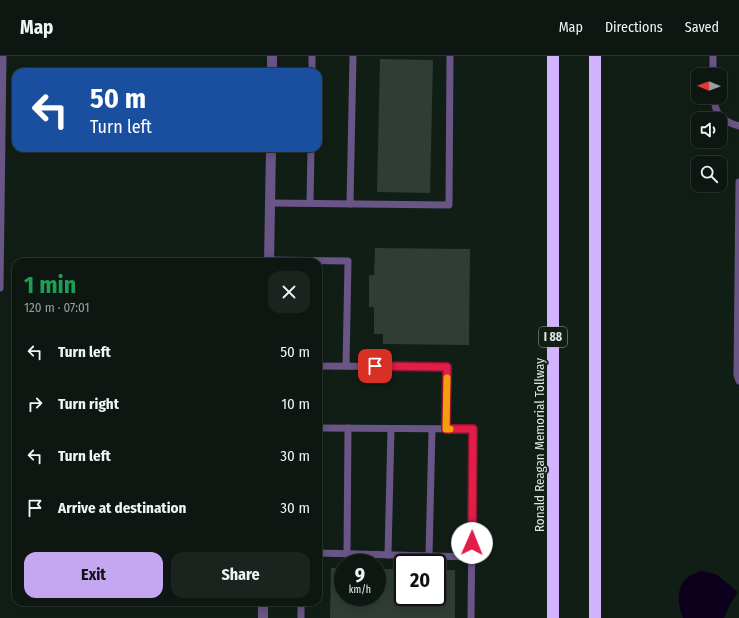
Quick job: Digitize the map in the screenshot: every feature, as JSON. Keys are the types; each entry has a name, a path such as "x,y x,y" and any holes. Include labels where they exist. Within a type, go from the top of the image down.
{"highway":[{"name":"Ronald Reagan Memorial Tollway","path":"553,618 554,56"},
{"path":"595,56 595,618"}],"street":[{"path":"272,56 272,68"},
{"path":"269,258 271,152"},
{"path":"263,618 264,606"}],"lane":[{"path":"0,288 3,56"},
{"path":"312,56 312,68"},
{"path":"350,204 353,56"},
{"path":"270,203 449,205 450,56"},
{"path":"713,56 713,68"},
{"path":"714,104 720,117 739,126"},
{"path":"310,203 311,152"},
{"path":"739,182 737,375 739,381"},
{"path":"322,261 348,261 346,366"},
{"path":"322,366 447,367 446,429"},
{"path":"322,428 473,429 471,618"},
{"path":"322,553 347,554 348,428"},
{"path":"391,429 388,555 394,555"},
{"path":"429,554 432,429"},
{"path":"446,556 471,557"},
{"path":"301,606 301,618"}],"shaded area":[{"path":"701,571 716,574 738,592 730,604 724,618 683,618 679,602 680,589 687,578"}],"building":[{"path":"380,59 433,60 430,193 377,192"},
{"path":"375,248 470,249 469,345 383,344 383,334 374,334 374,307 369,307 369,275 374,275"},
{"path":"331,568 334,568 334,606 386,606 386,569 394,569 394,606 446,606 446,570 455,570 455,618 330,618"}],"slow traffic":[{"path":"447,378 446,429 450,429"}],"route":[{"path":"375,366 447,367 446,429 473,429 472,543"}]}
